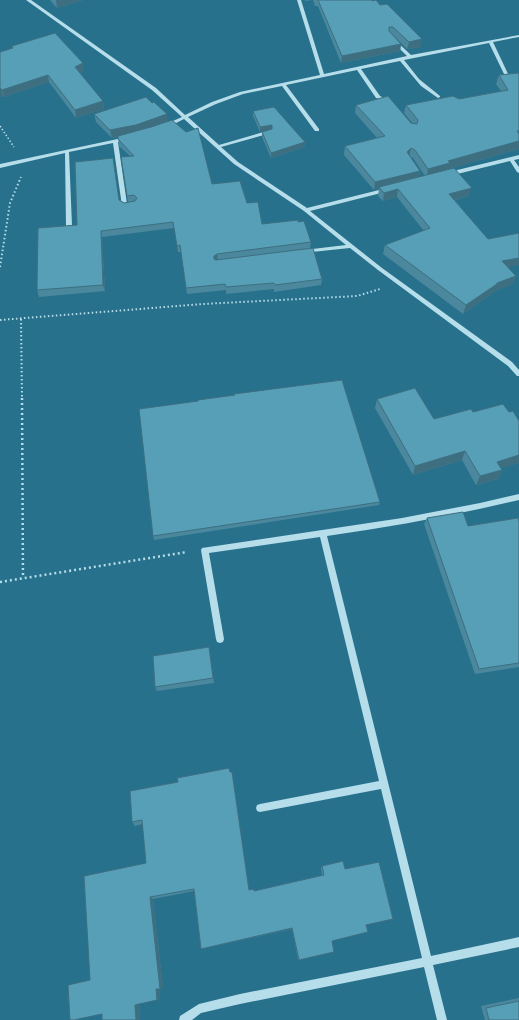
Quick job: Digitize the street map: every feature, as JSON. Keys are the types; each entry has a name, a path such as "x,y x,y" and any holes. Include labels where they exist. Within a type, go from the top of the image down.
{"street":[{"path":"28,0 154,89 236,163 306,210 395,281 510,364 519,374"},
{"path":"299,0 322,76"},
{"path":"391,36 410,57"},
{"path":"164,127 214,103 242,93 410,57 519,36"},
{"path":"491,42 507,76"},
{"path":"401,59 415,79 438,97"},
{"path":"358,68 378,97 391,102 395,108"},
{"path":"283,84 317,130"},
{"path":"217,147 269,132"},
{"path":"0,166 133,137"},
{"path":"114,141 125,206 134,205"},
{"path":"67,152 69,226"},
{"path":"446,175 519,157"},
{"path":"511,159 519,171"},
{"path":"306,210 395,188"},
{"path":"298,253 350,246"},
{"path":"510,364 519,362"},
{"path":"220,639 205,550 323,534 443,514 518,499"},
{"path":"323,534 442,1020"},
{"path":"260,808 384,784"},
{"path":"184,1020 199,1009 240,999 519,942"}],"path":[{"path":"0,126 26,160 10,203 0,267"},
{"path":"0,320 203,304 357,296 377,290 395,281"},
{"path":"21,319 23,578"},
{"path":"0,582 205,550"}],"building":[{"path":"318,0 376,0 380,5 387,4 422,39 409,42 393,27 389,27 389,31 401,44 342,56"},
{"path":"55,33 83,63 75,67 103,101 75,110 48,75 2,90 0,88 0,52 13,48 12,46"},
{"path":"519,73 519,131 517,131 519,134 519,141 448,161 450,163 428,169 415,150 411,148 407,152 420,171 375,182 345,146 385,136 356,105 388,96 411,123 417,124 418,120 406,105 453,96 459,99 508,90 499,75"},
{"path":"146,97 167,114 136,125 110,130 94,114"},
{"path":"274,107 305,142 271,153 262,132 272,129 272,125 260,127 253,111"},
{"path":"172,120 186,132 198,128 212,184 240,181 247,203 258,202 262,224 298,220 298,222 304,221 311,242 217,254 214,256 214,259 216,260 313,248 322,279 275,285 274,283 226,287 225,284 186,288 180,245 177,246 173,222 101,231 103,285 37,290 38,228 77,225 75,162 113,158 119,200 124,203 135,201 137,198 134,195 127,196 121,157 134,156 118,139 118,136"},
{"path":"454,168 472,188 449,194 488,239 519,233 519,258 502,261 516,276 497,283 466,305 385,245 430,228 398,189 384,193 379,187"},
{"path":"342,380 380,502 153,536 139,409 235,395 234,394"},
{"path":"415,388 434,419 471,409 473,412 503,404 509,412 513,411 519,421 519,455 497,462 502,470 480,476 465,451 415,466 377,399"},
{"path":"463,512 468,526 518,518 519,663 479,669 427,518"},
{"path":"209,647 213,678 155,687 153,656"},
{"path":"229,768 230,772 232,772 249,890 254,889 254,891 324,875 322,866 343,861 345,869 379,862 393,919 366,925 368,932 332,941 334,952 299,960 292,928 201,949 194,889 150,897 160,989 156,989 157,1000 135,1005 136,1020 102,1020 102,1014 70,1020 68,985 90,980 84,876 146,863 142,820 132,822 130,791 178,782 177,778"},
{"path":"519,1001 519,1020 489,1020 486,1008"}]}
